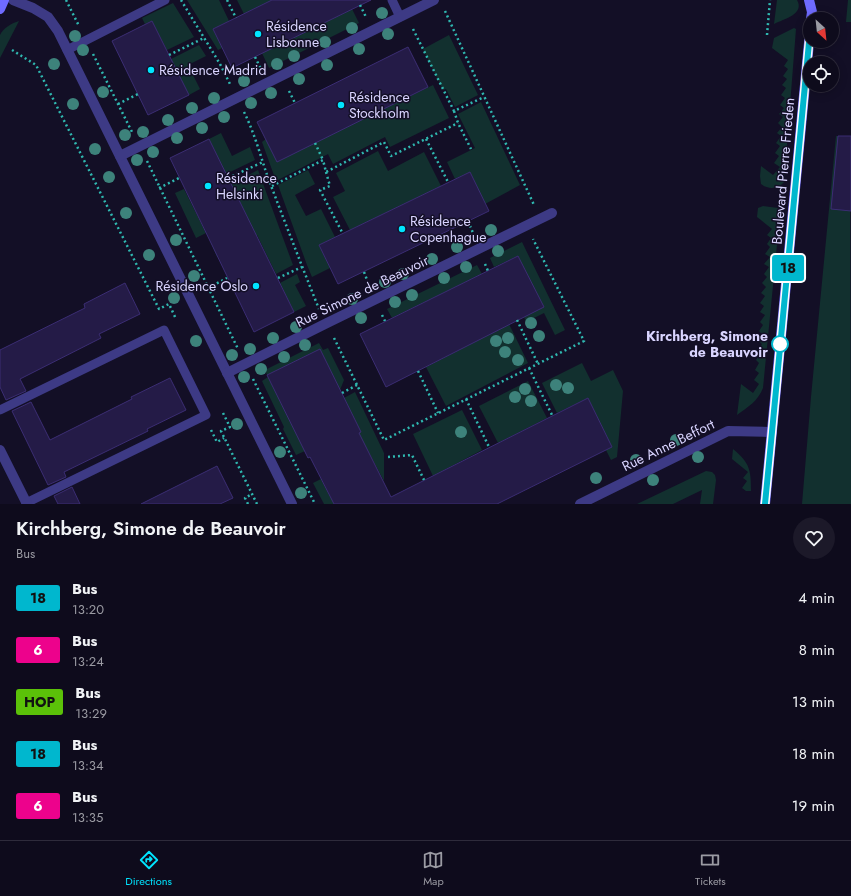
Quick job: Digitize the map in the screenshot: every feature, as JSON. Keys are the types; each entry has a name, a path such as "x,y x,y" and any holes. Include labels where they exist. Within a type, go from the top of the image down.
{"main road":[{"path":"0,9 4,0"},
{"path":"809,0 811,12"},
{"path":"813,12 817,0"},
{"name":"Boulevard Pierre Frieden","path":"765,504 808,48"}],"street":[{"path":"13,0 33,8 48,17 58,31 292,504"},
{"path":"120,156 434,0"},
{"name":"Rue Simone de Beauvoir","path":"228,373 326,323 552,213"},
{"name":"Rue Anne Beffort","path":"580,504 728,431 772,432"},
{"path":"0,450 26,503"}],"lane":[{"path":"68,50 165,0"},
{"path":"392,0 403,16"},
{"path":"0,410 164,330 206,415 26,503"}],"path":[{"path":"66,0 315,504"},
{"path":"181,0 220,64 250,125 302,266 326,323 384,440 584,341 527,226"},
{"path":"227,0 236,18"},
{"path":"767,35 770,0"},
{"path":"443,7 540,219"},
{"path":"403,16 454,111 458,123 471,149"},
{"path":"169,55 204,38"},
{"path":"12,50 36,64 159,309 169,304 179,325"},
{"path":"118,104 138,94"},
{"path":"454,111 484,96"},
{"path":"326,172 384,142 391,156 458,123"},
{"path":"426,138 448,182"},
{"path":"315,143 323,160 330,186 320,190 342,234"},
{"path":"272,186 323,160"},
{"path":"228,178 263,162"},
{"path":"160,188 180,178"},
{"path":"278,278 302,266"},
{"path":"208,288 228,278"},
{"path":"516,320 538,364"},
{"path":"529,368 552,416"},
{"path":"418,371 438,413"},
{"path":"342,393 357,385"},
{"path":"466,399 489,447"},
{"path":"219,407 230,427 221,432 257,504"},
{"path":"209,425 217,442 224,438"},
{"path":"388,457 412,455 424,480"},
{"path":"248,504 245,498 252,494"}],"green space":[{"path":"187,0 219,0 229,21 213,29 222,48 218,50"},
{"path":"237,0 272,0 244,14"},
{"path":"777,0 797,0 799,5 796,12 788,18 774,24"},
{"path":"848,0 851,0 851,22 846,22"},
{"path":"173,3 194,37 167,50 152,21 145,24 142,18"},
{"path":"352,9 359,23 269,68 262,53"},
{"path":"19,21 0,58 0,35 8,26"},
{"path":"794,28 796,29 784,182 779,186 770,188 761,184 761,166 773,175 780,167 774,163 779,156 775,153 780,146 776,143 781,136 777,133 782,127 778,123 783,117 779,114 784,108 780,105 785,98 781,95 786,88 782,85 787,79 783,76 788,69 784,66 788,60 772,48 774,38"},
{"path":"449,35 478,95 455,107 446,89 443,90 423,49"},
{"path":"199,45 206,56 188,65 200,89 189,95 171,59"},
{"path":"433,85 449,118 390,147 385,137 333,164 328,154 276,181 262,142 266,139 277,161"},
{"path":"481,102 520,185 485,204 470,172 455,179 447,162 475,148 458,114"},
{"path":"850,131 851,504 802,504 836,136 850,137"},
{"path":"221,133 232,156 250,147 255,160 226,174 209,139"},
{"path":"378,151 388,171 424,152 441,186 350,230 333,197 345,191 336,173"},
{"path":"258,170 293,265 276,274 257,235 236,245 217,257 208,236 247,217 231,184"},
{"path":"308,170 315,184 295,195 306,216 321,209 335,237 319,245 330,268 312,277 278,185"},
{"path":"184,189 206,233 196,238 175,193"},
{"path":"763,206 778,208 780,214 763,388 755,400 737,415 741,384 753,393 759,384 754,380 759,373 755,370 759,363 756,360 760,354 757,351 762,344 758,341 763,335 759,331 763,325 760,322 765,315 760,312 764,306 760,303 765,296 761,293 766,287 762,283 767,277 764,274 769,267 764,264 770,257 765,254 770,247 767,244 771,238 767,235 772,229 757,217 758,208"},
{"path":"522,242 565,330 555,335 544,313 526,322 524,317 543,307 518,256 494,267 490,258"},
{"path":"477,265 482,274 392,318 387,309"},
{"path":"297,274 300,282 295,285 306,306 294,312 280,283"},
{"path":"509,324 528,363 446,406 426,367"},
{"path":"319,343 323,350 328,348 344,380 340,390 320,349 267,375 265,370"},
{"path":"582,363 591,381 613,370 623,391 617,457 611,460 606,450 612,447 588,398 557,413 542,383"},
{"path":"268,377 305,451 296,455 262,381"},
{"path":"528,381 547,418 498,443 479,406"},
{"path":"355,392 384,453 384,481 366,447 324,468 316,455 361,432 344,398"},
{"path":"462,410 482,450 433,476 413,434"},
{"path":"733,449 739,454 748,467 751,478 751,491 746,491 742,488 747,481 743,478 748,472 732,459"},
{"path":"706,471 712,472 715,475 716,480 713,504 700,504 702,490 673,504 637,504"},
{"path":"321,479 334,504 324,504 313,483"}],"building":[{"name":"Résidence Lisbonne","path":"272,0 371,0 232,68 213,29"},
{"name":"Résidence Madrid","path":"152,21 189,95 148,115 112,41"},
{"name":"Résidence Stockholm","path":"408,47 428,87 277,162 257,122"},
{"path":"838,136 851,136 851,211 831,209"},
{"path":"209,139 294,312 254,332 170,158"},
{"name":"Résidence Copenhague","path":"470,172 489,211 338,284 319,245"},
{"path":"518,256 544,307 386,387 360,334"},
{"path":"125,283 140,314 99,334 101,338 20,379 26,391 6,400 0,387 0,350 85,308 84,304"},
{"path":"320,349 391,497 588,398 612,447 497,504 334,504 310,457 308,458 267,375"},
{"path":"170,378 186,410 147,429 148,431 64,472 66,477 48,485 12,411 31,402 50,440 132,399 131,397"},
{"path":"217,466 233,498 220,504 141,504"},
{"path":"72,487 80,504 58,504 54,496"}],"bus line":[{"name":"18","path":"765,504 808,48"}],"place":[{"name":"Résidence Lisbonne","path":"258,34"},
{"name":"Résidence Madrid","path":"151,70"},
{"name":"Résidence Stockholm","path":"341,105"},
{"name":"Résidence Helsinki","path":"208,186"},
{"name":"Résidence Copenhague","path":"402,229"},
{"name":"Résidence Oslo","path":"256,286"},
{"name":"Kirchberg, Simone de Beauvoir","path":"780,344"}]}
